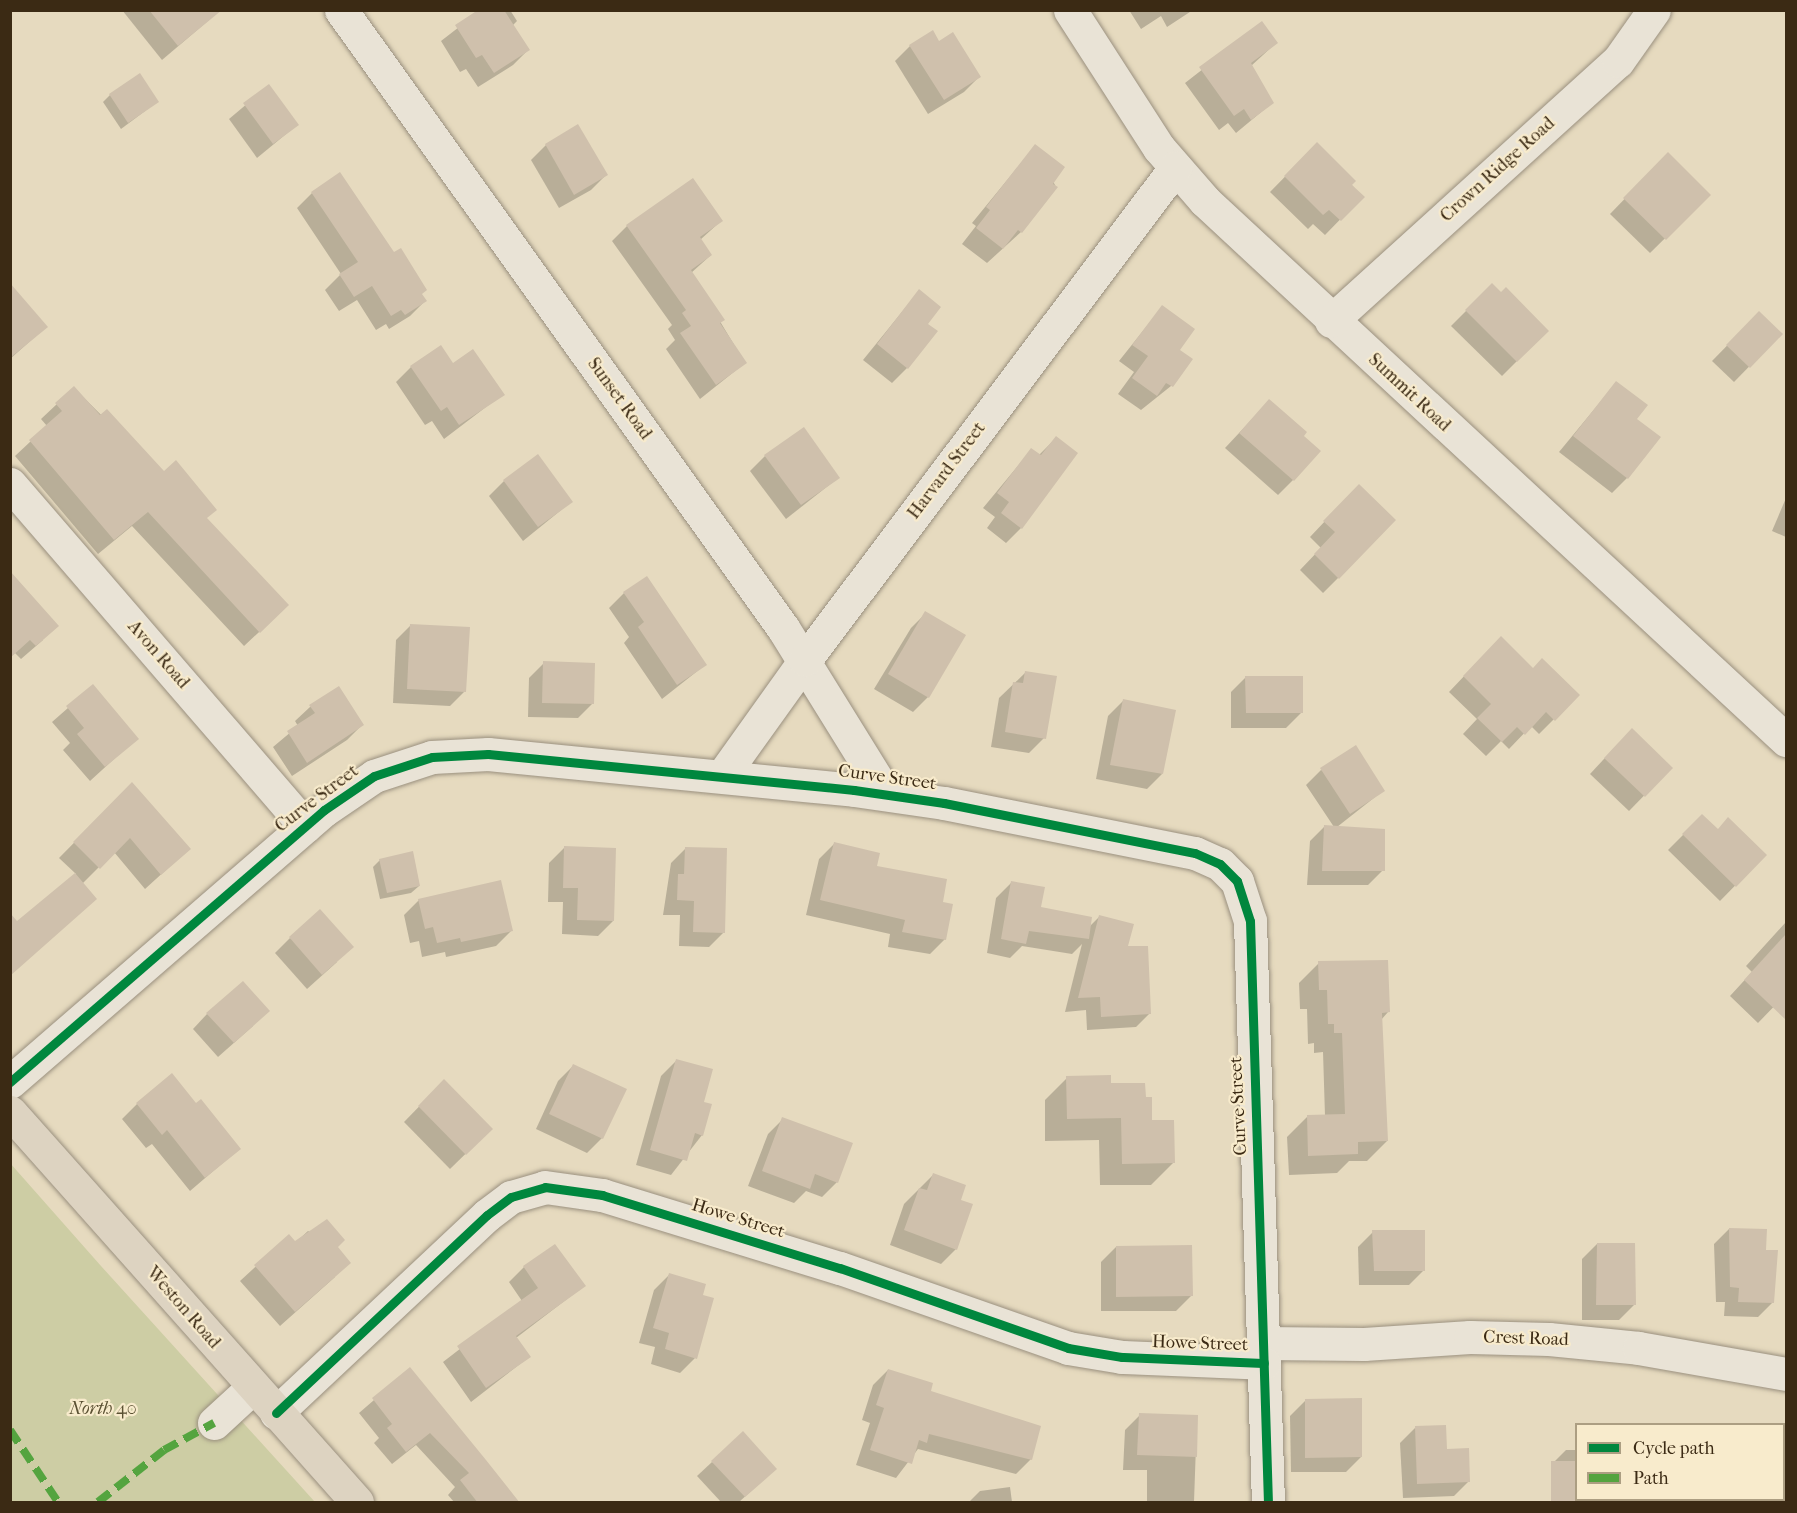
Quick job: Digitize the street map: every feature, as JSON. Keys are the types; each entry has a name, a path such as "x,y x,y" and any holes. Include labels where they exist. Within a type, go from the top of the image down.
{"main road":[{"name":"Weston Road","path":"10,1112 357,1503"}],"street":[{"name":"Sunset Road","path":"341,10 805,660 886,794"},
{"name":"Summit Road","path":"1070,10 1175,168 1331,321 1786,741"},
{"name":"Crown Ridge Road","path":"1331,321 1618,62 1654,10"},
{"name":"Harvard Street","path":"722,777 805,660 1175,168"},
{"name":"Avon Road","path":"10,484 305,826"},
{"name":"Curve Street","path":"10,1082 305,826 374,776 413,761 450,754 488,754 886,794 1195,853 1220,864 1238,881 1250,921 1269,1503"},
{"name":"Howe Street","path":"276,1413 500,1204 522,1191 545,1186 602,1195 840,1268 1068,1348 1122,1357 1264,1353"},
{"name":"Crest Road","path":"1264,1353 1470,1337 1550,1339 1613,1345 1786,1374"},
{"path":"214,1423 253,1387"}],"green space":[{"name":"North 40","path":"10,1163 101,1266 315,1502 11,1502"}],"building":[{"path":"149,10 222,10 178,46"},
{"path":"478,10 504,10 530,50 494,73 482,55 476,58 455,25"},
{"path":"1262,21 1278,43 1251,63 1274,103 1251,120 1244,109 1234,116 1199,67"},
{"path":"933,30 939,41 953,32 981,77 944,100 909,45"},
{"path":"140,73 159,102 128,123 109,94"},
{"path":"269,84 299,125 273,144 243,103"},
{"path":"578,124 608,175 574,195 545,144"},
{"path":"1317,142 1356,181 1352,185 1365,197 1341,221 1329,210 1323,215 1284,176"},
{"path":"1035,144 1065,167 1053,184 1058,187 1022,233 1018,230 1003,249 976,228 990,210 986,207"},
{"path":"1668,152 1711,195 1666,240 1623,198"},
{"path":"340,172 394,252 401,248 427,290 422,294 427,301 405,315 401,310 391,316 372,286 354,297 339,274 358,262 311,192"},
{"path":"693,178 723,221 700,237 712,255 691,270 725,320 720,323 747,363 716,385 680,333 691,326 682,313 686,310 626,225"},
{"path":"10,283 48,327 10,358"},
{"path":"1492,283 1501,292 1506,287 1549,331 1517,362 1465,310"},
{"path":"919,289 941,307 928,324 938,331 908,369 877,344"},
{"path":"1162,305 1195,329 1180,350 1193,359 1173,387 1166,383 1157,396 1132,378 1148,356 1132,345"},
{"path":"1759,311 1783,334 1750,368 1726,345"},
{"path":"441,345 453,363 473,349 505,395 459,425 447,407 441,411 410,366"},
{"path":"1616,381 1648,405 1637,419 1661,437 1628,479 1573,436"},
{"path":"74,386 100,415 107,409 164,471 176,460 217,510 207,518 289,605 260,633 148,512 114,540 29,440 62,411 55,403"},
{"path":"1269,399 1307,432 1304,436 1321,451 1294,481 1239,433"},
{"path":"804,427 840,478 801,505 764,455"},
{"path":"1056,436 1078,453 1022,529 1001,513 1009,502 997,493 1031,448 1041,455"},
{"path":"538,454 573,502 538,527 503,480"},
{"path":"1359,484 1396,520 1339,579 1314,554 1335,532 1323,521"},
{"path":"10,571 59,626 36,646 30,640 10,658"},
{"path":"647,576 707,665 677,685 638,627 644,622 623,592"},
{"path":"925,611 966,635 929,698 888,674"},
{"path":"410,624 470,627 466,692 407,689"},
{"path":"1501,636 1533,668 1542,658 1580,695 1555,721 1546,712 1525,735 1517,727 1502,742 1477,718 1491,704 1463,676"},
{"path":"543,661 595,663 594,704 542,703"},
{"path":"1025,671 1057,676 1046,739 1005,732 1013,682 1023,683"},
{"path":"1245,676 1303,676 1303,713 1246,713"},
{"path":"93,684 139,739 105,767 77,734 84,728 66,706"},
{"path":"339,686 364,725 307,763 287,731 315,713 309,705"},
{"path":"1123,699 1176,710 1163,774 1110,765"},
{"path":"1632,728 1673,768 1645,797 1604,758"},
{"path":"1356,745 1385,791 1350,814 1320,768"},
{"path":"132,782 191,849 161,875 130,838 100,869 73,842"},
{"path":"1702,814 1718,829 1728,817 1767,855 1736,887 1682,834"},
{"path":"1324,825 1385,829 1385,871 1322,871"},
{"path":"834,842 880,853 877,866 947,879 943,902 953,904 946,940 902,932 905,920 820,900"},
{"path":"564,846 616,848 614,921 577,920 578,888 563,888"},
{"path":"685,847 727,848 725,933 693,932 694,901 677,900 678,874 684,874"},
{"path":"413,851 420,886 387,893 379,859"},
{"path":"75,873 97,899 10,976 10,913 17,921"},
{"path":"501,880 513,931 461,942 460,938 437,943 433,927 425,929 418,899"},
{"path":"1011,881 1045,887 1041,907 1092,917 1089,939 1029,931 1026,944 1001,939"},
{"path":"320,909 354,947 322,975 289,937"},
{"path":"1099,915 1134,924 1128,946 1148,946 1151,1014 1101,1017 1100,997 1078,998"},
{"path":"1786,934 1786,1020 1744,980"},
{"path":"1388,960 1390,1012 1382,1013 1388,1141 1358,1142 1358,1154 1308,1156 1307,1115 1345,1114 1342,1033 1334,1033 1334,1024 1328,1024 1327,990 1319,990 1318,961"},
{"path":"243,981 270,1011 234,1043 206,1013"},
{"path":"676,1059 713,1069 704,1102 712,1104 703,1136 695,1133 687,1161 650,1150"},
{"path":"573,1064 627,1089 603,1139 549,1114"},
{"path":"172,1073 196,1103 201,1099 241,1149 205,1178 167,1130 162,1135 136,1103"},
{"path":"1111,1075 1111,1083 1145,1083 1146,1097 1152,1097 1152,1120 1174,1120 1175,1163 1122,1164 1121,1118 1067,1119 1066,1076"},
{"path":"444,1079 493,1129 466,1155 418,1106"},
{"path":"782,1117 853,1143 838,1183 815,1174 810,1189 762,1171"},
{"path":"933,1173 966,1185 961,1200 973,1204 957,1250 904,1230 919,1188 927,1190"},
{"path":"327,1219 345,1240 338,1247 351,1263 295,1312 254,1265 289,1234 295,1241"},
{"path":"1729,1228 1767,1229 1766,1250 1778,1250 1774,1303 1738,1302 1739,1288 1730,1287"},
{"path":"1372,1230 1425,1230 1425,1271 1374,1271"},
{"path":"1597,1243 1635,1243 1636,1305 1596,1305"},
{"path":"555,1244 586,1286 516,1336 531,1357 486,1388 457,1346 538,1288 523,1266"},
{"path":"1192,1245 1193,1296 1116,1297 1116,1246"},
{"path":"669,1273 706,1284 703,1295 714,1298 697,1359 665,1349 669,1333 653,1328"},
{"path":"410,1367 520,1503 478,1503 460,1480 469,1473 430,1433 406,1452 387,1428 392,1424 372,1398"},
{"path":"888,1369 933,1383 931,1391 1041,1426 1032,1460 929,1434 927,1443 919,1440 912,1464 870,1450 884,1408 876,1405"},
{"path":"1362,1398 1362,1457 1305,1458 1305,1399"},
{"path":"1139,1413 1198,1415 1197,1457 1137,1455"},
{"path":"1446,1425 1447,1449 1469,1448 1470,1482 1417,1484 1415,1426"},
{"path":"743,1431 777,1469 745,1497 711,1461"},
{"path":"1551,1461 1575,1461 1576,1503 1551,1503"}],"marked path":[{"path":"98,1502 164,1450 214,1423"},
{"path":"10,1430 58,1502"}],"cycle path":[{"path":"10,1082 324,810 374,776 432,757 488,754 854,790 944,803 1195,853 1220,864 1237,881 1250,921 1268,1502"},
{"path":"276,1413 487,1215 511,1197 545,1187 602,1195 840,1268 1068,1348 1122,1357 1264,1363"}]}
